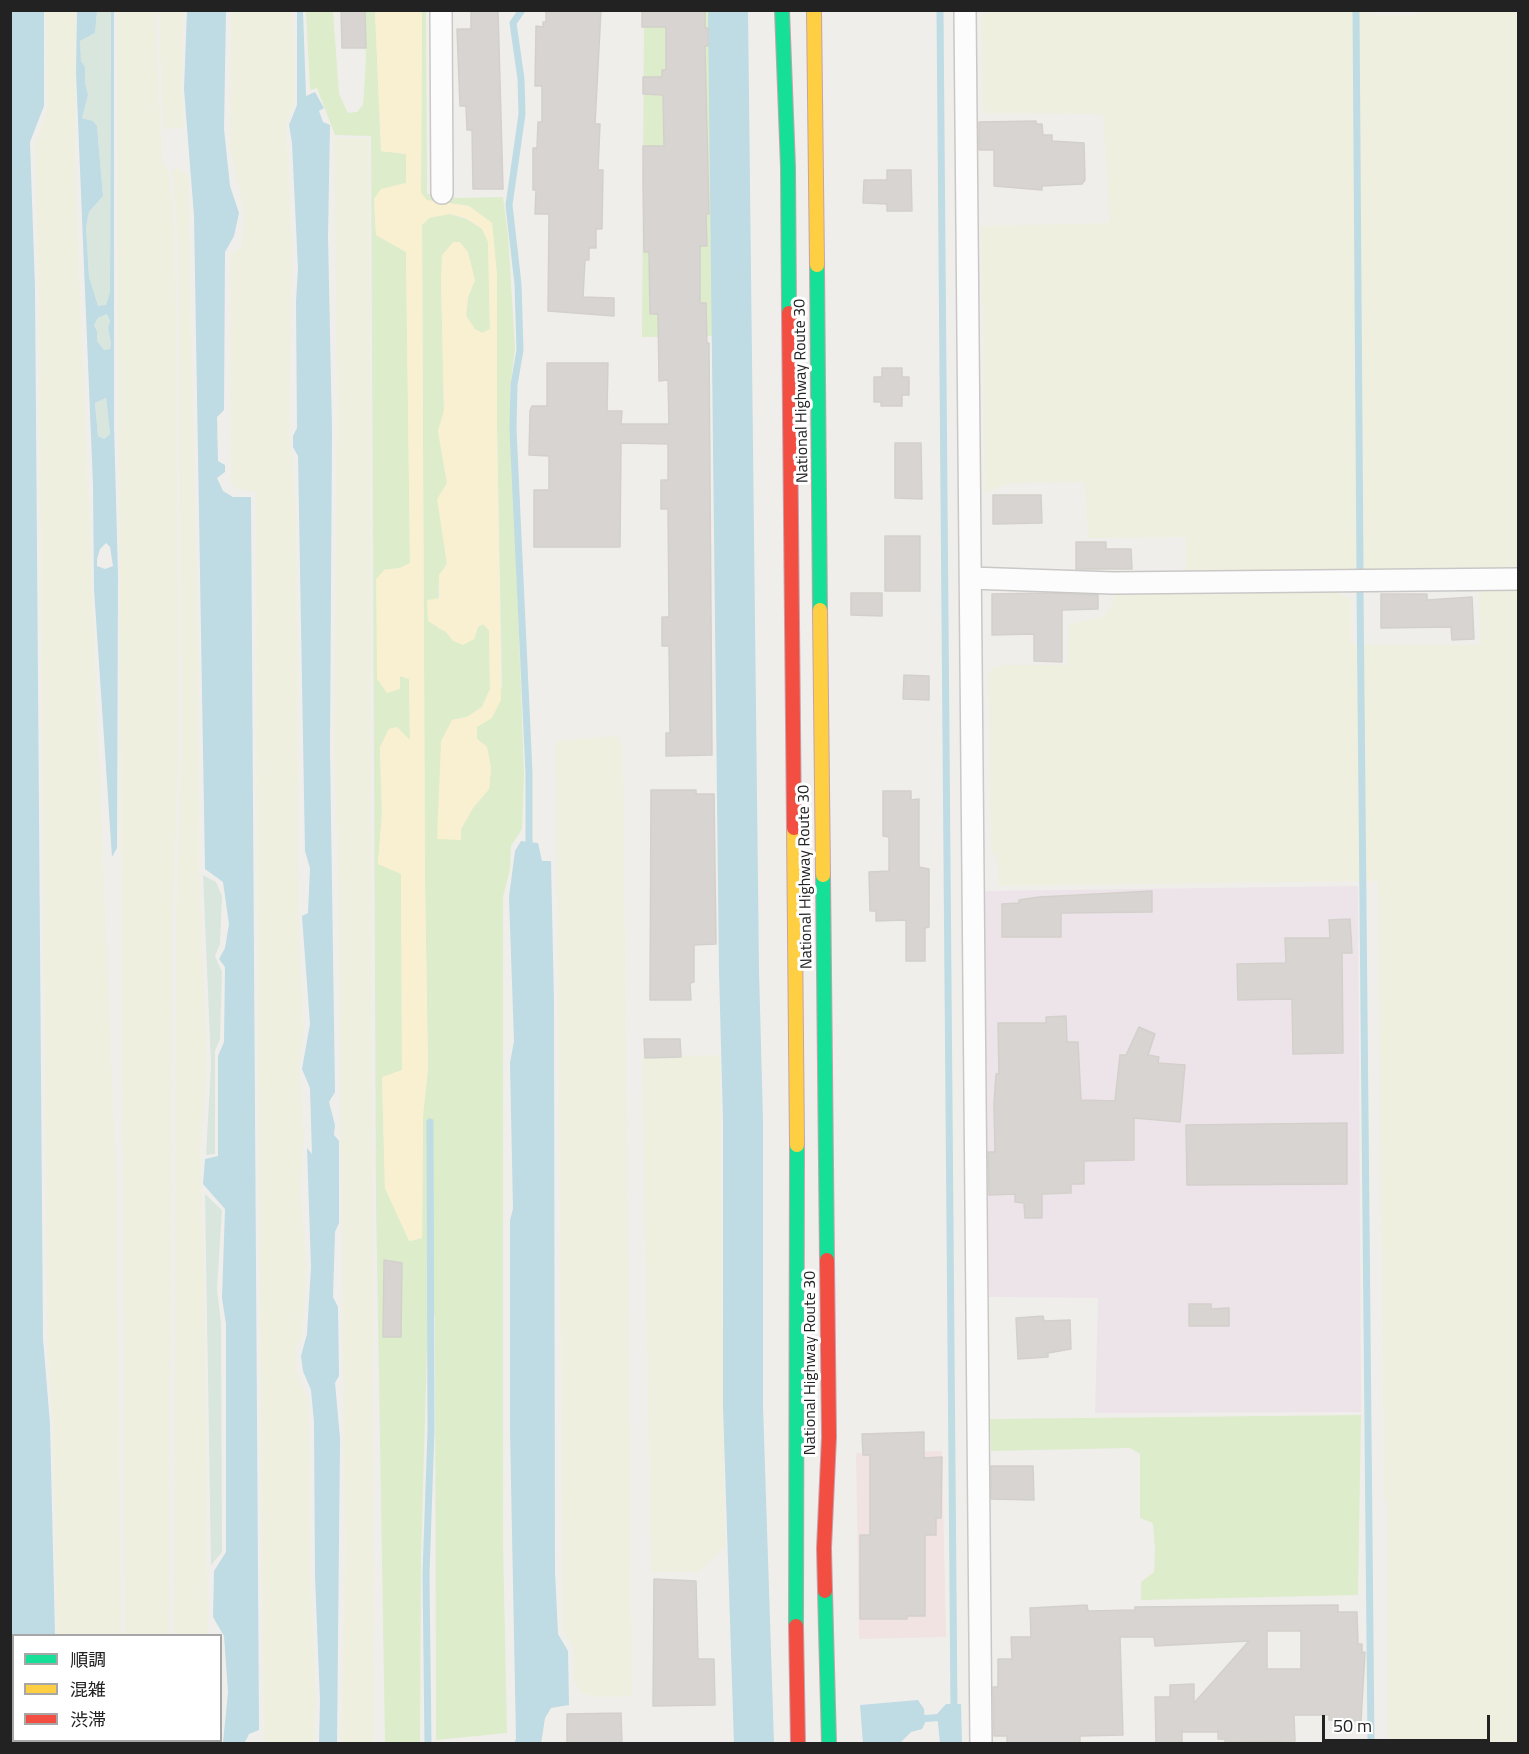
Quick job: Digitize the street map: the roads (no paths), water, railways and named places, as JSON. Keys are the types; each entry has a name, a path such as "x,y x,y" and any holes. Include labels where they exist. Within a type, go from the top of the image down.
{"highway":[{"name":"National Highway Route 30","path":"782,10 789,250 798,1231 794,1551 798,1743"},
{"name":"National Highway Route 30","path":"814,10 830,1437 824,1548 828,1743"}],"street":[{"path":"441,10 442,194"},
{"path":"965,10 981,1743"},
{"path":"970,578 1113,583 1518,579"}],"water":[{"path":"10,11 44,11 44,106 30,142 35,288 43,1339 50,1424 55,1634 12,1634 12,1742 96,1742 97,1744 10,1743"},
{"path":"77,11 97,11 95,33 80,41 81,61 85,67 88,95 82,118 93,121 97,126 103,196 89,212 86,227 89,277 98,306 106,305 110,292 111,11 114,11 114,424 118,576 117,848 112,857 94,589 93,485 76,72","holes":["107,314 110,321 108,328 111,344 110,349 104,350 97,341 97,331 94,325 98,318","106,398 110,434 104,439 98,436 95,403","106,543 110,547 113,566 105,569 97,566 100,549"]},
{"path":"187,11 226,11 224,129 230,186 239,213 234,236 225,252 224,410 217,417 218,461 225,465 225,472 217,478 223,491 233,497 251,497 259,1730 249,1734 244,1744 223,1743 228,1692 224,1636 213,1617 214,1571 226,1552 226,1324 222,1298 225,1209 203,1184 205,1159 218,1156 218,1056 224,1042 225,967 219,959 225,948 229,924 223,882 205,869 194,216 184,89"},
{"path":"297,11 303,11 306,96 315,92 324,108 319,111 323,122 330,125 328,236 332,431 330,749 335,1092 329,1102 335,1125 334,1135 339,1141 339,1223 335,1232 333,1297 338,1307 339,1376 335,1383 340,1438 337,1744 319,1743 314,1422 311,1390 303,1371 301,1356 307,1334 311,1267 307,1148 312,1154 310,1088 302,1069 310,1024 302,916 308,913 310,868 305,851 298,456 293,447 293,436 297,428 298,269 292,143 289,125 297,105"},
{"path":"521,841 538,843 542,861 551,861 554,1003 555,1572 558,1634 568,1651 569,1705 551,1708 545,1718 541,1744 514,1743 516,1739 510,1429 510,1220 513,1209 510,1063 514,1041 509,897 515,851"},
{"path":"918,1700 924,1709 925,1723 922,1729 911,1732 900,1743 863,1743 860,1705"},
{"path":"946,1704 961,1704 962,1743 940,1743 937,1714"}],"waterway":[{"path":"522,10 513,23 521,79 522,114 509,205 518,284 520,350 514,385 513,429 529,773 529,850"},
{"path":"728,10 739,971 743,1120 743,1406 754,1744"},
{"path":"940,10 954,1712"},
{"path":"1356,10 1360,571"},
{"path":"1360,591 1371,1744"},
{"path":"428,1744 426,1574 431,1430 430,1122"},
{"path":"754,1716 767,1715"},
{"path":"918,1719 946,1717"}]}
